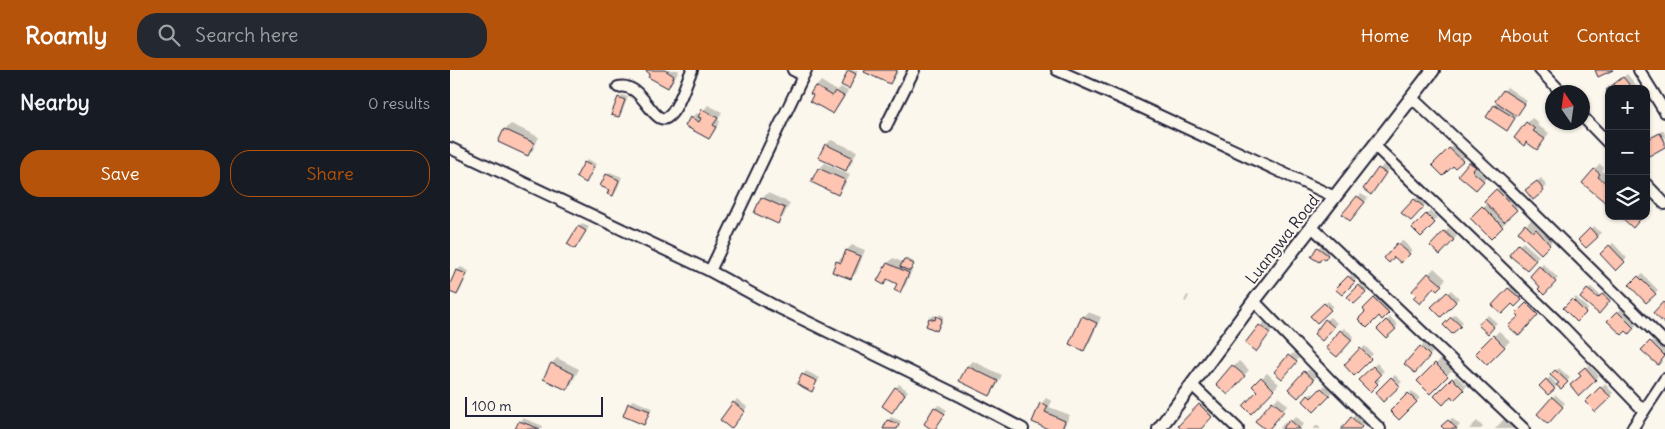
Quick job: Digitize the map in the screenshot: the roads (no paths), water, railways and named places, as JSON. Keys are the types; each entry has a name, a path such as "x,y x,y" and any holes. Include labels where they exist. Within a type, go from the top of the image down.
{"street":[{"path":"618,87 634,89 652,112 664,118 673,112 692,70"},
{"path":"710,271 804,73 793,70"},
{"path":"886,126 914,70"},
{"path":"1056,70 1335,197"},
{"name":"Luangwa Road","path":"1160,429 1254,301 1433,70"},
{"path":"1540,70 1554,85"},
{"path":"1639,70 1665,112"},
{"path":"1412,98 1502,182 1665,342"},
{"path":"1590,124 1605,140"},
{"path":"1375,146 1564,328 1644,411"},
{"path":"450,148 710,271 771,304 962,396 1023,429"},
{"path":"1650,188 1665,204"},
{"path":"1312,227 1524,429"},
{"path":"1254,301 1380,429"},
{"path":"1632,429 1665,379"},
{"path":"1192,385 1238,429"}]}
